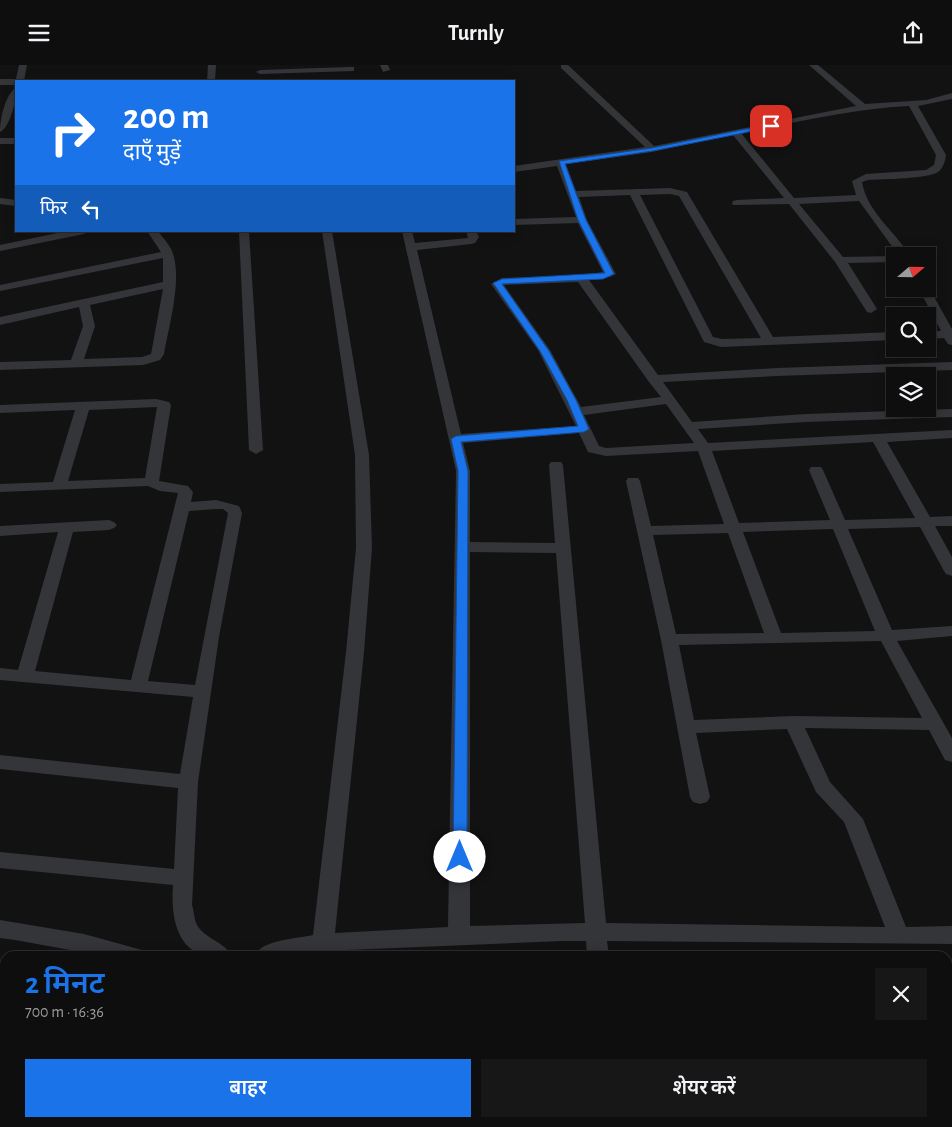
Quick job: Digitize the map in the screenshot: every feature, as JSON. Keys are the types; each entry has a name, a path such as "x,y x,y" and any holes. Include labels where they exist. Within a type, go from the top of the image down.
{"street":[{"path":"18,80 23,65"},
{"path":"210,80 212,65"},
{"path":"812,65 863,107"},
{"path":"564,66 652,149"},
{"path":"260,73 303,68 351,69"},
{"path":"0,83 15,81"},
{"path":"0,96 15,93"},
{"path":"0,129 4,113 15,93"},
{"path":"515,169 652,149 863,107 936,102 952,96"},
{"path":"898,247 863,198 857,186 857,181 860,178 933,172 940,164 941,155 912,104"},
{"path":"736,133 840,260 871,309"},
{"path":"0,141 15,141"},
{"path":"561,163 582,220 610,274 502,281 497,283 544,351 576,411 593,449 599,451 952,434"},
{"path":"573,194 676,191 683,194 770,341"},
{"path":"633,192 708,339 721,343 886,336"},
{"path":"737,203 863,198"},
{"path":"0,201 15,203"},
{"path":"515,222 582,220"},
{"path":"0,248 79,232"},
{"path":"0,366 143,361 156,357 169,284 170,261 168,254 153,232"},
{"path":"244,232 256,450"},
{"path":"323,942 354,662 364,548 362,455 328,232"},
{"path":"407,232 463,471 459,934"},
{"path":"411,247 471,241 474,237 472,232"},
{"path":"0,288 168,254"},
{"path":"840,260 886,259"},
{"path":"581,277 703,446 774,637"},
{"path":"0,321 169,284"},
{"path":"929,297 950,337"},
{"path":"76,363 90,328 88,312 83,303"},
{"path":"936,336 950,337"},
{"path":"654,379 777,372 952,366"},
{"path":"576,411 670,400"},
{"path":"0,409 156,403 164,405 152,482"},
{"path":"59,485 83,406"},
{"path":"688,425 806,418 952,413"},
{"path":"456,439 584,429"},
{"path":"878,438 952,571"},
{"path":"556,465 598,951"},
{"path":"816,470 886,636 952,755"},
{"path":"633,481 669,639 700,797"},
{"path":"0,488 152,482 159,487 185,489 138,687"},
{"path":"182,507 230,506 234,509 235,513 202,692 188,782 182,905 186,927 198,941 213,951"},
{"path":"644,531 952,521"},
{"path":"0,531 109,525"},
{"path":"24,677 67,527"},
{"path":"462,547 563,548"},
{"path":"669,639 886,636 952,631"},
{"path":"0,674 202,692"},
{"path":"686,727 793,722 936,724"},
{"path":"793,722 823,787 832,799 845,809 853,819 899,936"},
{"path":"0,763 188,782"},
{"path":"0,860 184,878"},
{"path":"0,929 55,936 119,951"},
{"path":"286,951 323,942 459,934 596,932 952,935"}],"route":[{"path":"460,857 463,471 456,439 584,429 571,400 544,351 497,283 502,281 603,276 610,274 582,220 561,163 610,157 771,126"}]}
